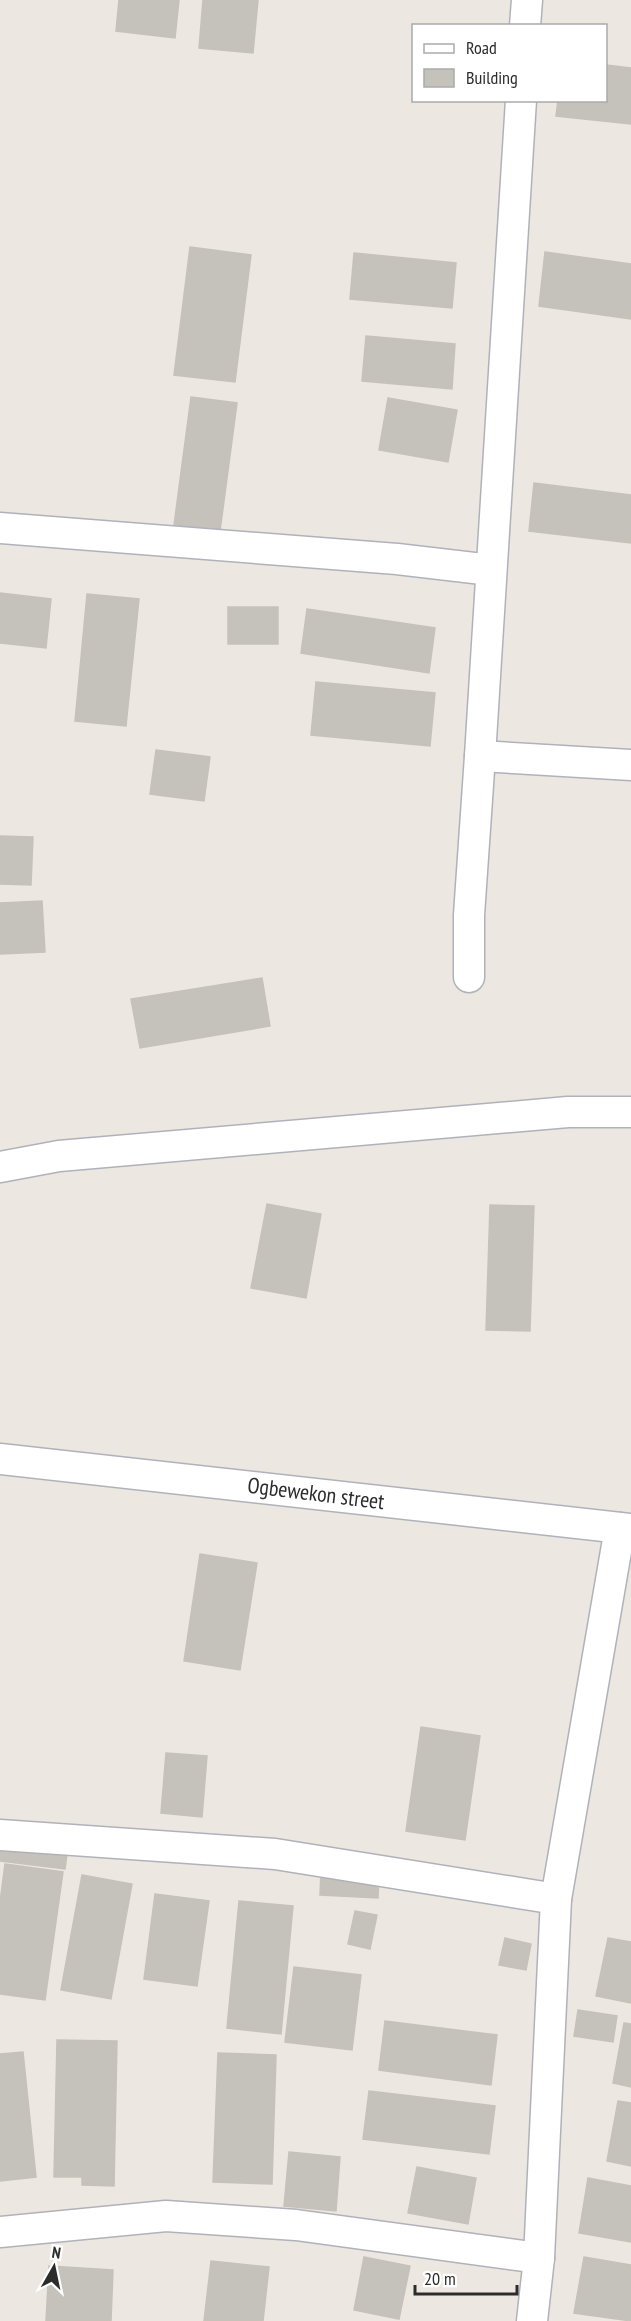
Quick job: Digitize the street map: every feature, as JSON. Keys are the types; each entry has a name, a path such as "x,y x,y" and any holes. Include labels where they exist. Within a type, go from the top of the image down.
{"street":[{"path":"525,24 527,0"},
{"path":"469,977 469,915 521,102"},
{"path":"0,528 397,560 491,570"},
{"path":"480,756 631,765"},
{"path":"0,1167 82,1154 568,1112 631,1112"},
{"name":"Ogbewekon street","path":"0,1459 19,1459 625,1529"},
{"path":"532,2321 539,2258 556,1899 625,1529"},
{"path":"0,1835 275,1854 556,1899"},
{"path":"0,2232 166,2216 296,2225 539,2258"}],"building":[{"path":"119,0 179,0 175,38 116,31"},
{"path":"203,0 258,0 253,53 199,48"},
{"path":"607,65 631,68 631,124 556,116 558,102 607,102"},
{"path":"190,247 251,255 235,382 174,375"},
{"path":"545,252 631,264 631,319 539,306"},
{"path":"354,253 456,263 452,308 350,299"},
{"path":"366,336 455,344 452,389 362,381"},
{"path":"191,397 237,403 220,531 174,525"},
{"path":"388,398 457,410 448,462 379,450"},
{"path":"534,483 631,495 631,543 529,531"},
{"path":"0,593 51,599 46,648 0,643"},
{"path":"87,594 139,599 126,726 75,721"},
{"path":"228,607 278,607 278,644 228,644"},
{"path":"307,609 435,628 429,673 301,653"},
{"path":"316,682 435,693 430,746 311,735"},
{"path":"156,750 210,757 204,801 150,794"},
{"path":"0,836 33,837 31,885 0,884"},
{"path":"42,901 45,952 0,954 0,903"},
{"path":"262,978 270,1026 140,1048 131,999"},
{"path":"267,1204 321,1214 306,1298 251,1288"},
{"path":"490,1205 534,1206 530,1331 486,1330"},
{"path":"200,1554 257,1563 240,1670 184,1661"},
{"path":"421,1727 480,1736 465,1840 406,1831"},
{"path":"166,1753 207,1756 202,1817 161,1813"},
{"path":"2,1838 68,1847 65,1869 0,1861"},
{"path":"5,1864 63,1872 45,2000 0,1994 0,1902"},
{"path":"321,1870 379,1873 378,1898 320,1895"},
{"path":"82,1875 132,1884 111,1999 61,1990"},
{"path":"155,1894 209,1901 197,1986 144,1979"},
{"path":"239,1901 293,1906 281,2034 227,2028"},
{"path":"355,1911 377,1915 370,1949 348,1944"},
{"path":"505,1938 531,1944 526,1970 499,1965"},
{"path":"608,1938 631,1942 631,2003 596,1996"},
{"path":"294,1967 361,1975 352,2050 285,2042"},
{"path":"578,2010 617,2016 613,2042 574,2036"},
{"path":"385,2021 497,2035 491,2085 379,2070"},
{"path":"624,2023 631,2024 631,2087 613,2083"},
{"path":"57,2040 117,2041 114,2186 82,2185 82,2177 54,2177"},
{"path":"23,2052 36,2177 0,2181 0,2054"},
{"path":"218,2053 276,2055 272,2184 213,2182"},
{"path":"369,2091 495,2106 489,2154 363,2139"},
{"path":"618,2101 631,2103 631,2166 607,2161"},
{"path":"289,2152 340,2157 336,2211 284,2206"},
{"path":"417,2167 476,2178 468,2224 408,2213"},
{"path":"588,2178 631,2186 631,2242 579,2233"},
{"path":"364,2257 410,2266 399,2319 354,2310"},
{"path":"584,2257 631,2265 631,2321 574,2313"},
{"path":"211,2261 269,2267 263,2321 204,2321"},
{"path":"49,2266 113,2270 111,2321 46,2321"}]}
